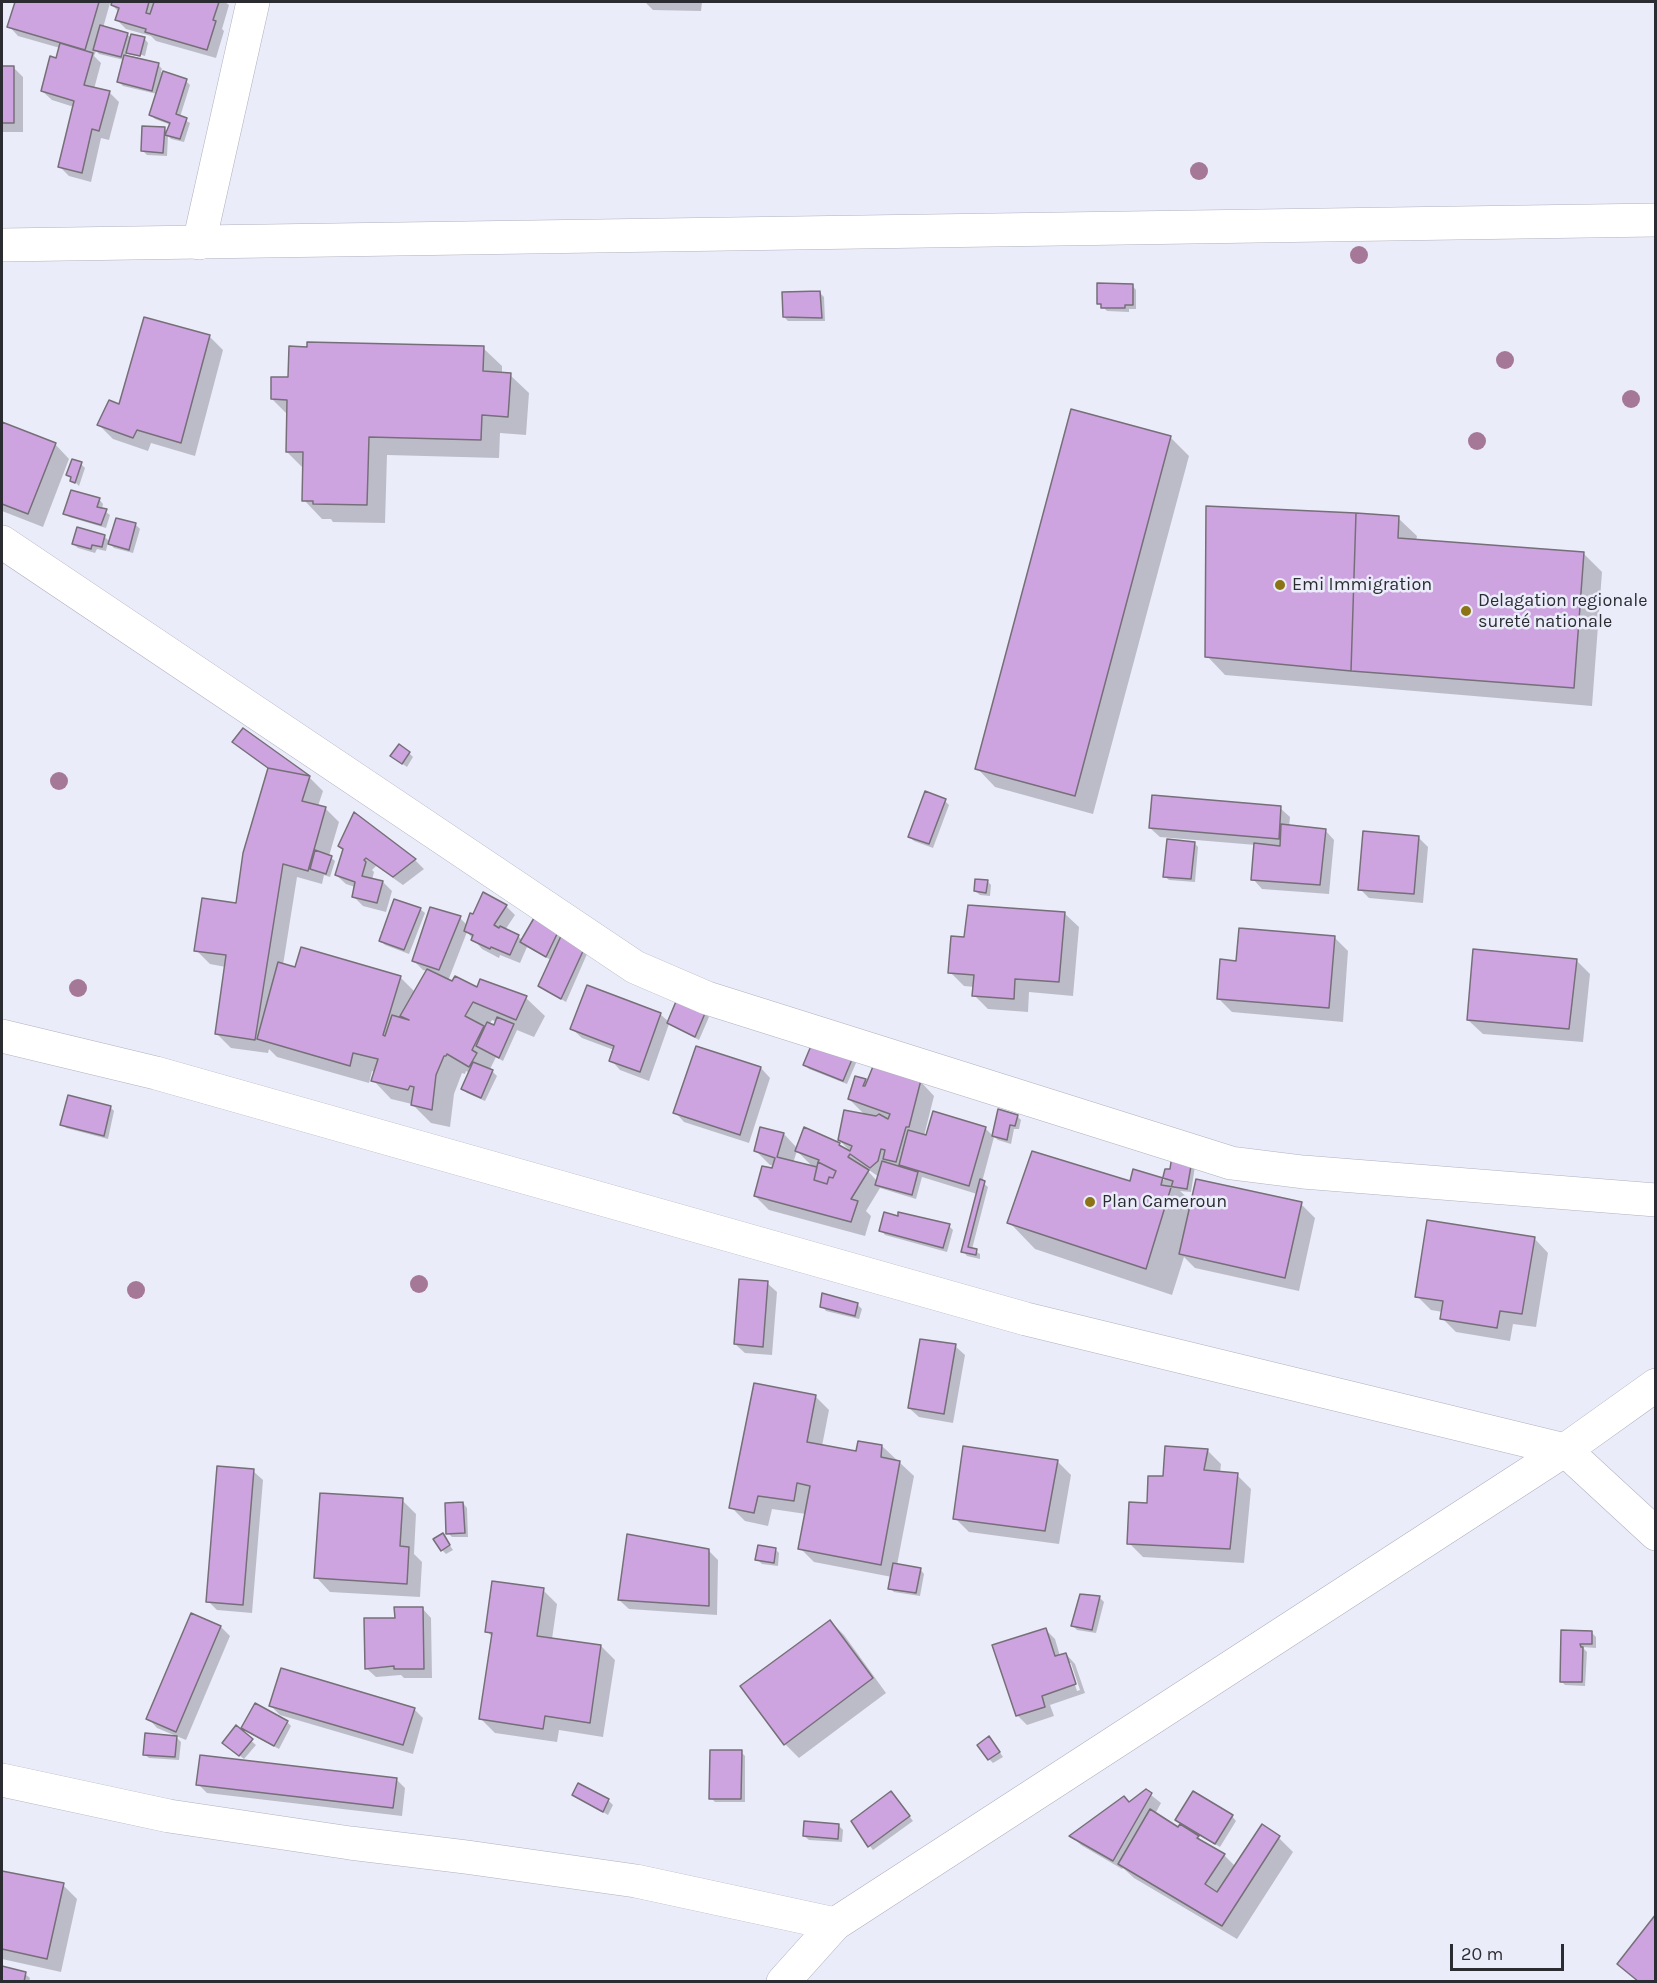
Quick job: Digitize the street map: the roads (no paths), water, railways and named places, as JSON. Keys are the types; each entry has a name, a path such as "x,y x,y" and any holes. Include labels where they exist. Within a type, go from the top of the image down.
{"street":[{"path":"199,243 253,2"},
{"path":"2,245 1656,220"},
{"path":"2,542 635,967 707,998 1231,1163 1303,1172 1656,1200"},
{"path":"2,1036 168,1077 1026,1319 1565,1450 1656,1534"},
{"path":"783,1982 835,1924 1565,1450 1656,1385"},
{"path":"2,1780 169,1816 636,1881 835,1924"}],"place":[{"name":"Emi Immigration","path":"1280,585"},
{"name":"Delagation regionale sureté nationale","path":"1466,611"},
{"name":"Plan Cameroun","path":"1090,1202"}]}
